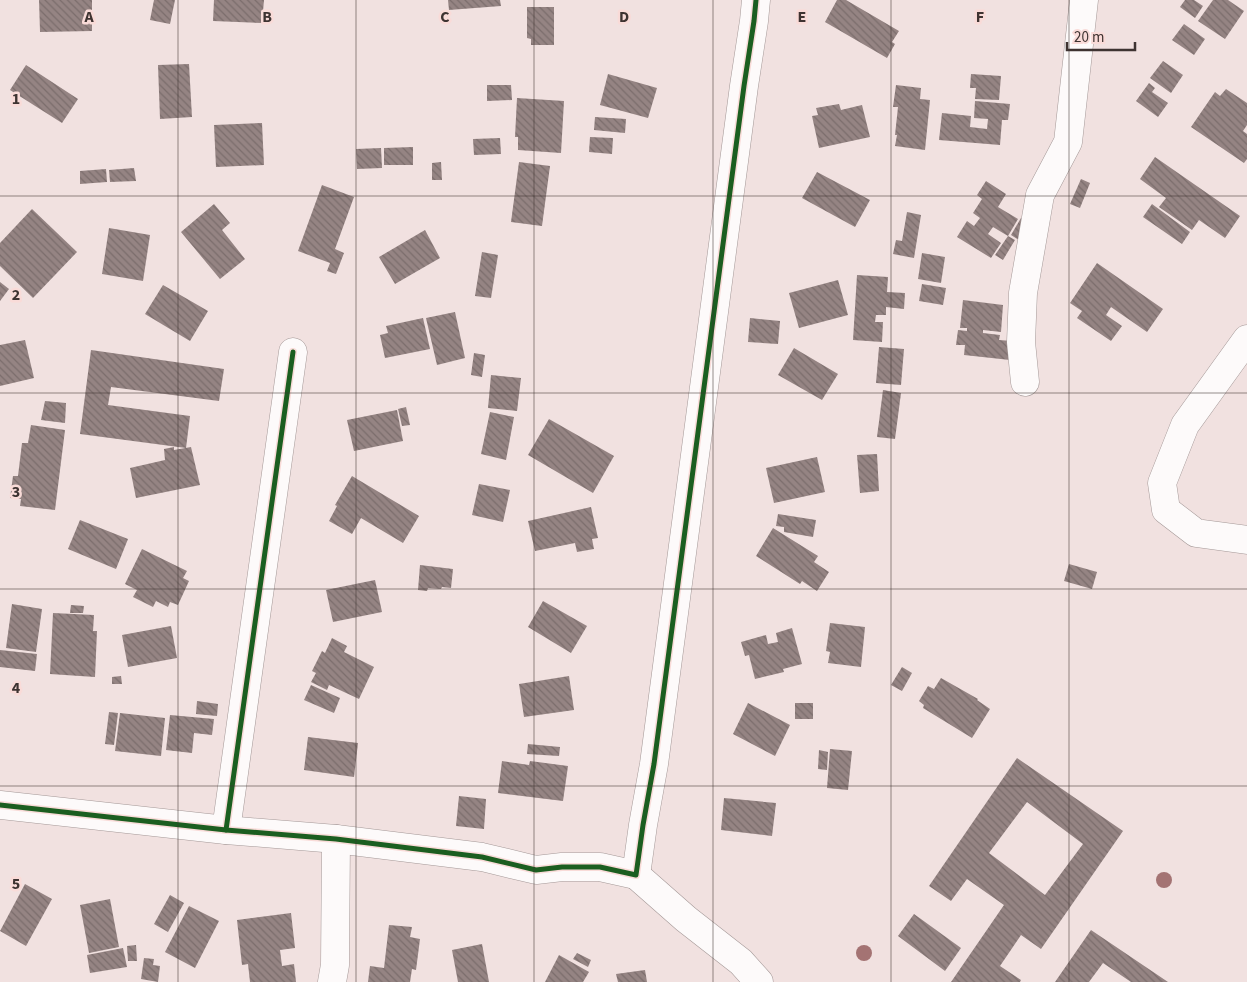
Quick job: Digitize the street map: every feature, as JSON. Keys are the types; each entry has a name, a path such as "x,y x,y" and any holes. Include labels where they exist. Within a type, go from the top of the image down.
{"street":[{"path":"636,875 658,734 756,0"},
{"path":"1025,382 1021,342 1023,293 1040,195 1068,142 1084,0"},
{"path":"1247,339 1185,425 1162,483 1166,510 1196,533 1247,540"},
{"path":"226,830 293,352"},
{"path":"0,805 226,830 336,839 482,857 536,870 562,867 600,868 636,875 686,919 741,962 759,982"},
{"path":"332,982 335,965 336,839"}],"building":[{"path":"39,0 92,0 92,31 40,32"},
{"path":"154,0 175,0 170,24 150,20"},
{"path":"214,0 264,0 262,23 213,21"},
{"path":"448,0 500,0 501,6 449,10"},
{"path":"837,0 846,0 899,31 892,42 895,44 887,58 825,22"},
{"path":"1185,0 1194,0 1203,6 1195,18 1180,7"},
{"path":"1213,0 1228,0 1244,11 1225,39 1198,21"},
{"path":"527,7 554,7 554,45 531,45 531,39 527,38"},
{"path":"1184,24 1205,39 1194,55 1172,40"},
{"path":"1163,61 1183,75 1171,93 1150,78"},
{"path":"189,64 192,117 160,119 158,65"},
{"path":"26,65 78,99 62,123 10,90"},
{"path":"608,74 657,88 648,118 600,105"},
{"path":"971,74 1001,76 999,100 975,99 976,88 970,88"},
{"path":"1149,83 1155,88 1152,92 1168,103 1158,117 1136,101"},
{"path":"487,85 511,85 512,100 487,101"},
{"path":"896,85 921,88 920,99 930,100 925,150 895,146 898,107 893,107"},
{"path":"1226,89 1247,103 1247,125 1243,131 1247,134 1247,159 1244,163 1191,127 1215,92 1220,96"},
{"path":"517,98 564,101 561,153 518,150 518,137 515,137"},
{"path":"975,101 1010,104 1008,120 1002,120 1000,145 939,140 942,113 971,116 970,127 987,129 988,119 974,118"},
{"path":"839,104 841,110 862,105 870,137 819,148 812,116 818,115 816,108"},
{"path":"595,117 626,119 625,133 594,130"},
{"path":"262,123 264,165 216,167 214,125"},
{"path":"590,137 613,138 612,154 589,152"},
{"path":"500,138 501,154 474,155 473,139"},
{"path":"413,147 413,165 384,165 384,148"},
{"path":"381,148 382,168 357,169 356,149"},
{"path":"1155,157 1240,216 1225,238 1199,220 1192,230 1159,207 1166,198 1140,179"},
{"path":"441,162 442,180 432,180 432,163"},
{"path":"519,162 550,166 542,226 511,222"},
{"path":"134,168 136,181 110,182 109,170"},
{"path":"106,169 107,182 80,184 80,171"},
{"path":"817,172 870,200 855,227 802,198"},
{"path":"1081,179 1090,183 1080,208 1070,204"},
{"path":"986,181 1006,194 998,207 1018,219 1008,236 993,227 988,234 1001,243 991,258 957,237 967,221 974,226 980,218 973,213 982,199 977,195"},
{"path":"322,185 354,197 335,249 344,253 336,274 327,271 330,263 298,251"},
{"path":"214,204 230,223 222,230 245,259 220,279 181,232"},
{"path":"1152,204 1190,232 1182,244 1143,217"},
{"path":"32,209 77,252 33,298 0,266 0,243"},
{"path":"907,212 921,215 914,258 893,254 896,240 902,241"},
{"path":"1021,218 1030,224 1019,240 1011,235"},
{"path":"109,228 150,235 143,281 102,274"},
{"path":"425,230 440,258 395,284 379,257"},
{"path":"1008,236 1015,240 1003,260 995,255"},
{"path":"482,252 498,255 491,298 475,296"},
{"path":"922,253 945,257 941,283 918,279"},
{"path":"1097,263 1163,309 1147,332 1111,307 1106,315 1122,326 1111,341 1077,318 1082,311 1070,303"},
{"path":"857,275 888,277 887,292 905,293 904,309 886,307 886,315 876,315 875,322 883,322 882,342 853,340"},
{"path":"838,280 848,315 799,328 789,293"},
{"path":"0,282 9,289 0,301"},
{"path":"922,284 946,288 943,305 919,301"},
{"path":"163,285 208,311 190,341 145,314"},
{"path":"963,300 1003,305 1001,332 983,330 983,333 1000,335 999,340 1012,341 1010,360 964,355 965,345 956,345 958,330 967,331 967,328 960,328"},
{"path":"455,312 465,358 437,365 426,318"},
{"path":"423,318 430,349 385,358 380,335 388,333 386,326"},
{"path":"750,318 780,321 778,344 748,342"},
{"path":"25,340 34,378 0,386 0,345"},
{"path":"879,347 904,349 901,385 876,383"},
{"path":"794,348 838,374 822,400 778,375"},
{"path":"91,350 224,369 219,401 111,387 108,405 190,416 186,448 80,434"},
{"path":"474,353 485,355 482,377 471,375"},
{"path":"491,375 521,378 517,411 488,408"},
{"path":"883,390 901,393 895,439 877,437"},
{"path":"45,401 66,403 65,423 41,420"},
{"path":"406,407 410,425 402,426 398,409"},
{"path":"397,410 403,441 354,451 347,420"},
{"path":"490,412 514,417 506,460 481,454"},
{"path":"549,419 614,456 593,493 528,455"},
{"path":"31,425 65,430 55,510 20,506 21,499 10,498 13,476 18,476 22,443 28,443"},
{"path":"174,447 174,450 191,447 200,485 136,498 130,468 165,460 164,449"},
{"path":"877,454 879,491 860,493 857,455"},
{"path":"817,457 825,492 774,503 766,468"},
{"path":"352,476 419,516 403,543 361,518 352,534 329,521 337,506 335,505"},
{"path":"479,484 510,490 503,522 472,515"},
{"path":"591,507 598,538 592,539 594,549 577,552 575,543 535,551 528,521"},
{"path":"778,514 816,520 813,537 784,532 784,527 776,526"},
{"path":"80,520 128,539 116,569 68,549"},
{"path":"773,528 818,556 814,562 829,572 817,591 802,581 800,584 756,556"},
{"path":"142,549 187,571 183,578 189,581 178,605 170,602 168,607 156,601 153,607 133,597 137,590 125,584"},
{"path":"1069,564 1097,572 1092,589 1064,581"},
{"path":"420,565 453,569 451,588 428,588 427,591 418,590"},
{"path":"375,580 382,612 333,622 326,590"},
{"path":"543,601 587,626 571,653 528,627"},
{"path":"12,604 42,609 36,652 6,648"},
{"path":"71,605 84,606 83,613 70,613"},
{"path":"53,613 94,615 93,631 97,631 95,677 50,674"},
{"path":"830,623 865,627 861,667 828,663 830,652 826,651"},
{"path":"171,626 177,658 128,667 122,635"},
{"path":"792,628 802,664 783,669 784,672 755,679 749,655 745,656 741,642 766,635 768,644 778,642 776,633"},
{"path":"332,638 347,646 344,652 374,667 359,699 329,685 327,690 311,682 316,673 312,671 322,651 325,653"},
{"path":"0,650 37,654 35,671 0,667"},
{"path":"902,667 912,673 902,691 891,685"},
{"path":"121,676 122,684 112,684 112,677"},
{"path":"569,676 574,710 524,717 519,684"},
{"path":"941,678 978,699 990,709 972,738 923,708 924,705 919,701 928,686 934,689"},
{"path":"311,685 340,698 334,713 304,700"},
{"path":"197,701 218,704 217,716 196,714"},
{"path":"748,703 790,725 775,756 733,734"},
{"path":"795,703 813,703 813,719 795,719"},
{"path":"109,712 118,713 114,745 105,744"},
{"path":"120,713 165,718 161,756 115,751"},
{"path":"170,715 214,719 212,735 194,733 192,753 166,750"},
{"path":"308,737 358,743 354,777 304,770"},
{"path":"528,744 560,747 559,756 527,754"},
{"path":"830,749 852,751 848,790 827,788"},
{"path":"819,750 828,752 827,770 818,769"},
{"path":"1017,758 1123,831 1041,949 1021,935 1000,966 1021,980 1020,982 951,982 1004,905 967,879 951,901 929,886","holes":["1027,802 1083,844 1045,895 989,853"]},
{"path":"502,761 529,765 530,761 568,766 563,801 498,793"},
{"path":"459,796 486,799 484,829 456,826"},
{"path":"724,798 776,803 772,836 721,830"},
{"path":"25,884 52,899 26,946 0,931"},
{"path":"170,895 184,903 168,932 154,924"},
{"path":"110,899 119,947 89,953 80,905"},
{"path":"189,906 219,921 195,968 165,952"},
{"path":"291,913 295,948 280,950 282,966 294,964 296,982 250,982 248,964 242,965 237,920"},
{"path":"914,914 961,948 945,971 898,936"},
{"path":"389,925 412,927 410,937 420,939 416,970 412,969 410,982 368,982 370,966 384,968"},
{"path":"1091,930 1168,982 1131,982 1103,963 1089,982 1055,982"},
{"path":"482,944 489,982 458,982 452,950"},
{"path":"136,945 137,961 128,961 127,946"},
{"path":"123,948 127,967 90,973 87,955"},
{"path":"577,953 591,960 588,967 573,959"},
{"path":"559,955 589,972 583,982 545,982"},
{"path":"144,958 154,959 153,965 160,966 158,982 141,979"},
{"path":"645,970 647,982 618,982 616,974"}],"cycle path":[{"path":"0,805 226,830 336,839 482,857 536,870 562,867 600,867 636,875 654,764 756,0"},
{"path":"226,830 293,352"}]}
